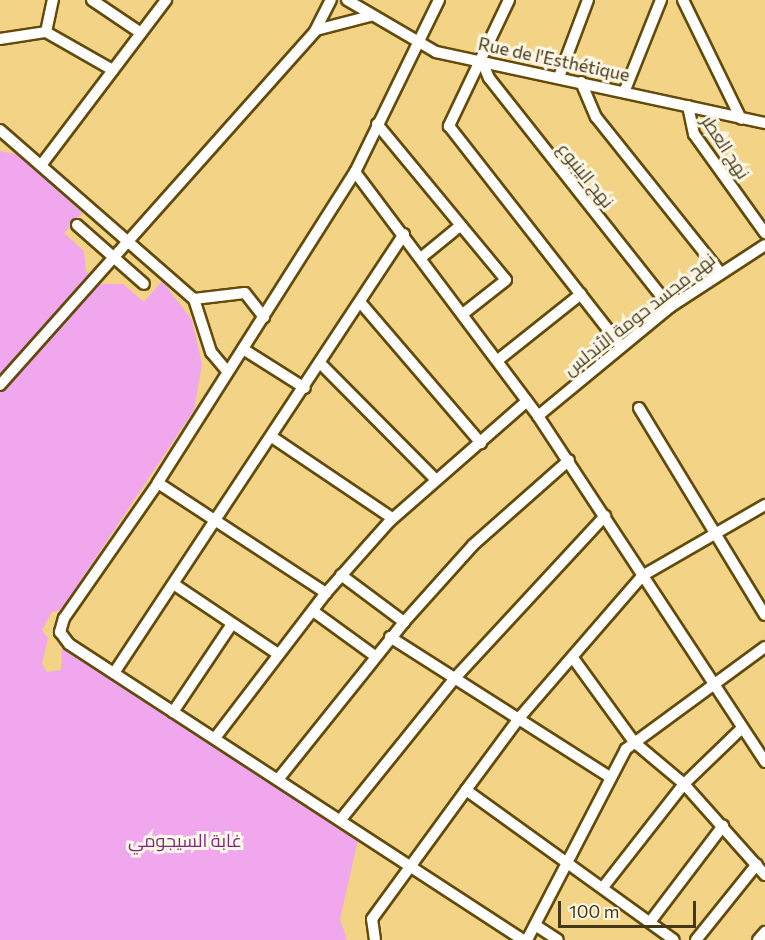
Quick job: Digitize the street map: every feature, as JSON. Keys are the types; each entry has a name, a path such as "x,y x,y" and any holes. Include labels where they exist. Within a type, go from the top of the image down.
{"street":[{"path":"46,32 54,0"},
{"path":"92,0 141,33"},
{"path":"42,164 165,0"},
{"path":"0,385 112,256 315,31 331,0"},
{"name":"Rue de l'Esthétique","path":"347,0 415,44 482,61 625,90 765,123"},
{"path":"439,0 415,44 355,172 158,483 61,626 63,639 173,712 280,777 525,940 535,925 610,777 634,742 765,648"},
{"path":"509,0 482,61 449,126 621,346"},
{"path":"559,77 588,0"},
{"path":"625,90 661,0"},
{"path":"683,0 741,119"},
{"path":"315,31 370,16"},
{"path":"0,39 46,32 113,70"},
{"name":"نهج الينبوع","path":"482,61 489,78 670,307"},
{"path":"581,82 596,117 719,272"},
{"name":"نهج العطر","path":"688,106 693,134 765,233"},
{"path":"377,124 506,280 464,313"},
{"path":"0,130 42,164 194,299 211,352 227,371"},
{"path":"355,172 464,313 569,460 711,686 740,730 765,762"},
{"path":"76,225 144,284"},
{"path":"422,257 460,225"},
{"path":"114,673 175,585 404,234"},
{"name":"نهج مجسد حومة الأندلس","path":"538,416 670,307 719,272 765,245"},
{"path":"194,299 245,293 264,317"},
{"path":"498,360 581,294"},
{"path":"360,302 481,443"},
{"path":"243,349 304,388"},
{"path":"321,363 436,480"},
{"path":"215,738 326,593 392,519 527,401"},
{"path":"639,408 765,615"},
{"path":"272,437 392,519"},
{"path":"280,777 390,637 473,545 569,460"},
{"path":"158,483 326,593"},
{"path":"375,940 372,919 466,790 520,717 642,576 765,506"},
{"path":"342,818 455,678 605,516"},
{"path":"341,575 404,622"},
{"path":"175,585 278,654"},
{"path":"313,611 375,656"},
{"path":"173,712 232,624"},
{"path":"390,637 520,717 610,777"},
{"path":"573,658 634,742 684,784 723,825 765,875"},
{"path":"604,886 684,784 740,730"},
{"path":"466,790 567,859 674,940"},
{"path":"650,922 723,825"},
{"path":"696,940 757,864"},
{"path":"535,925 558,940"},
{"path":"758,940 765,933"}],"green space":[{"name":"غابة السيجومي","path":"0,151 24,156 82,213 64,233 84,251 86,271 98,284 123,284 144,302 162,281 192,320 202,364 194,410 61,610 52,612 42,630 48,638 42,664 47,672 61,670 62,647 361,827 340,919 347,940 0,940"}]}
